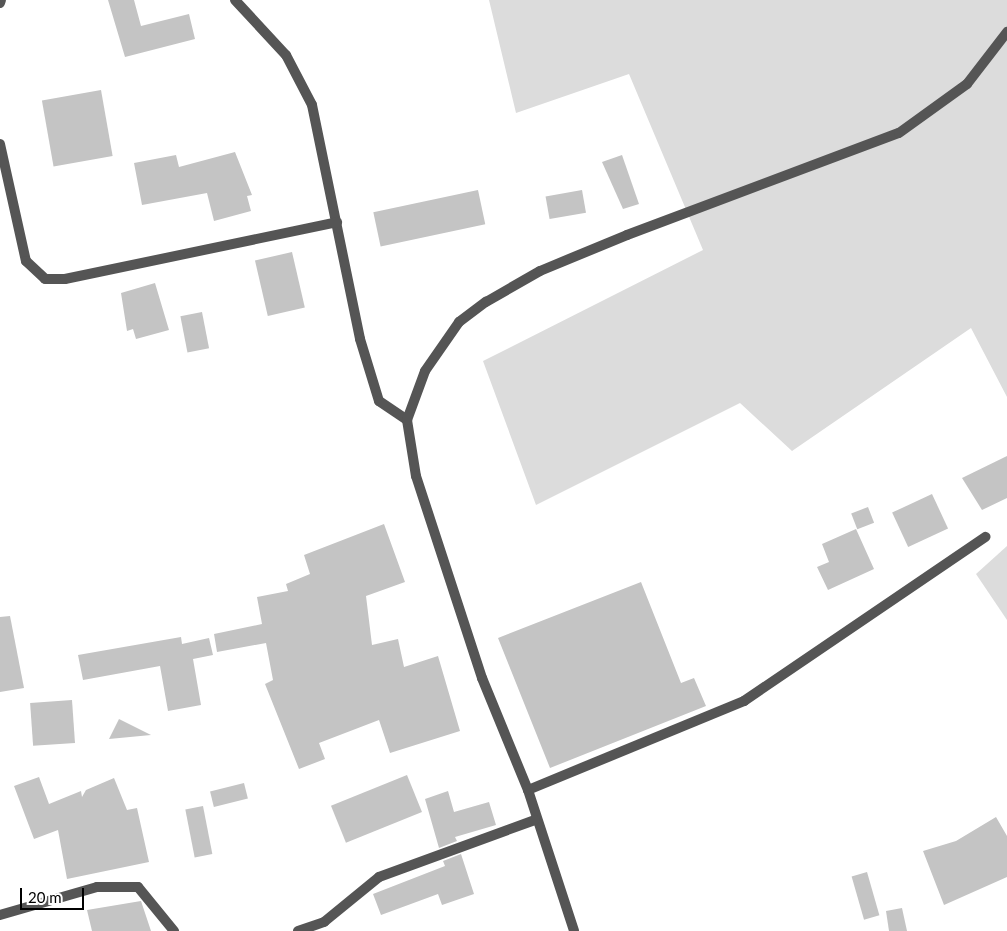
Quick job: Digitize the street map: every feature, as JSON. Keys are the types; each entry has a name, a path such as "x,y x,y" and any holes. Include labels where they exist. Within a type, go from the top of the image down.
{"street":[{"path":"235,0 286,55 312,105 360,339 378,401 407,420"},
{"path":"574,931 535,820 528,790 479,669 416,476 407,420 425,371 459,322 486,302 540,271 627,235 899,133 967,84 1007,32"},
{"path":"0,144 4,189 26,261 45,279 65,279 337,222"},
{"path":"528,790 744,701 984,537"},
{"path":"298,931 324,922 379,878 535,820"},
{"path":"0,915 96,887 138,887 174,931"}],"shaded area":[{"path":"489,0 1007,0 1007,397 971,328 792,451 740,403 536,505 483,361 703,250 629,74 516,113"},
{"path":"1007,546 1007,620 976,574"}],"building":[{"path":"108,0 134,0 141,26 189,14 195,39 125,57"},
{"path":"101,90 113,156 54,166 42,100"},
{"path":"235,152 252,195 247,196 251,211 214,221 207,193 142,205 134,163 176,155 179,167"},
{"path":"622,155 639,204 623,209 602,162"},
{"path":"478,190 485,224 381,246 373,212"},
{"path":"582,190 586,213 550,219 546,196"},
{"path":"292,252 305,308 268,316 255,261"},
{"path":"155,283 169,330 136,339 133,329 127,331 121,293"},
{"path":"202,312 209,348 187,353 180,316"},
{"path":"1007,456 1007,498 982,510 962,478"},
{"path":"932,494 948,528 908,547 892,513"},
{"path":"868,507 874,523 857,529 851,513"},
{"path":"384,524 405,582 366,596 372,645 398,639 404,667 438,656 460,731 390,753 379,720 319,743 325,759 299,769 265,684 273,680 266,643 217,652 214,634 262,624 257,597 288,591 286,584 310,574 304,555"},
{"path":"856,529 874,569 828,590 817,567 829,562 822,544"},
{"path":"641,582 681,683 694,678 706,706 550,768 498,638"},
{"path":"10,616 24,688 0,692 0,617"},
{"path":"181,637 182,644 209,638 213,655 193,659 201,705 168,711 160,666 83,680 78,655"},
{"path":"72,700 75,743 33,746 30,703"},
{"path":"119,719 151,735 109,739"},
{"path":"407,775 422,812 346,843 331,806"},
{"path":"39,777 49,804 81,791 82,797 86,790 114,778 127,810 137,808 149,862 67,879 58,830 34,839 14,786"},
{"path":"244,783 248,799 214,807 210,791"},
{"path":"448,791 454,812 489,802 496,825 455,837 457,841 439,848 425,799"},
{"path":"203,806 212,854 195,858 185,809"},
{"path":"996,817 1007,836 1007,877 944,905 923,851 956,841"},
{"path":"461,854 474,894 442,905 438,894 381,915 373,894 445,866 443,861"},
{"path":"867,872 879,915 864,920 852,876"},
{"path":"141,901 151,931 92,931 87,910"},
{"path":"902,908 907,931 889,931 886,911"}]}
